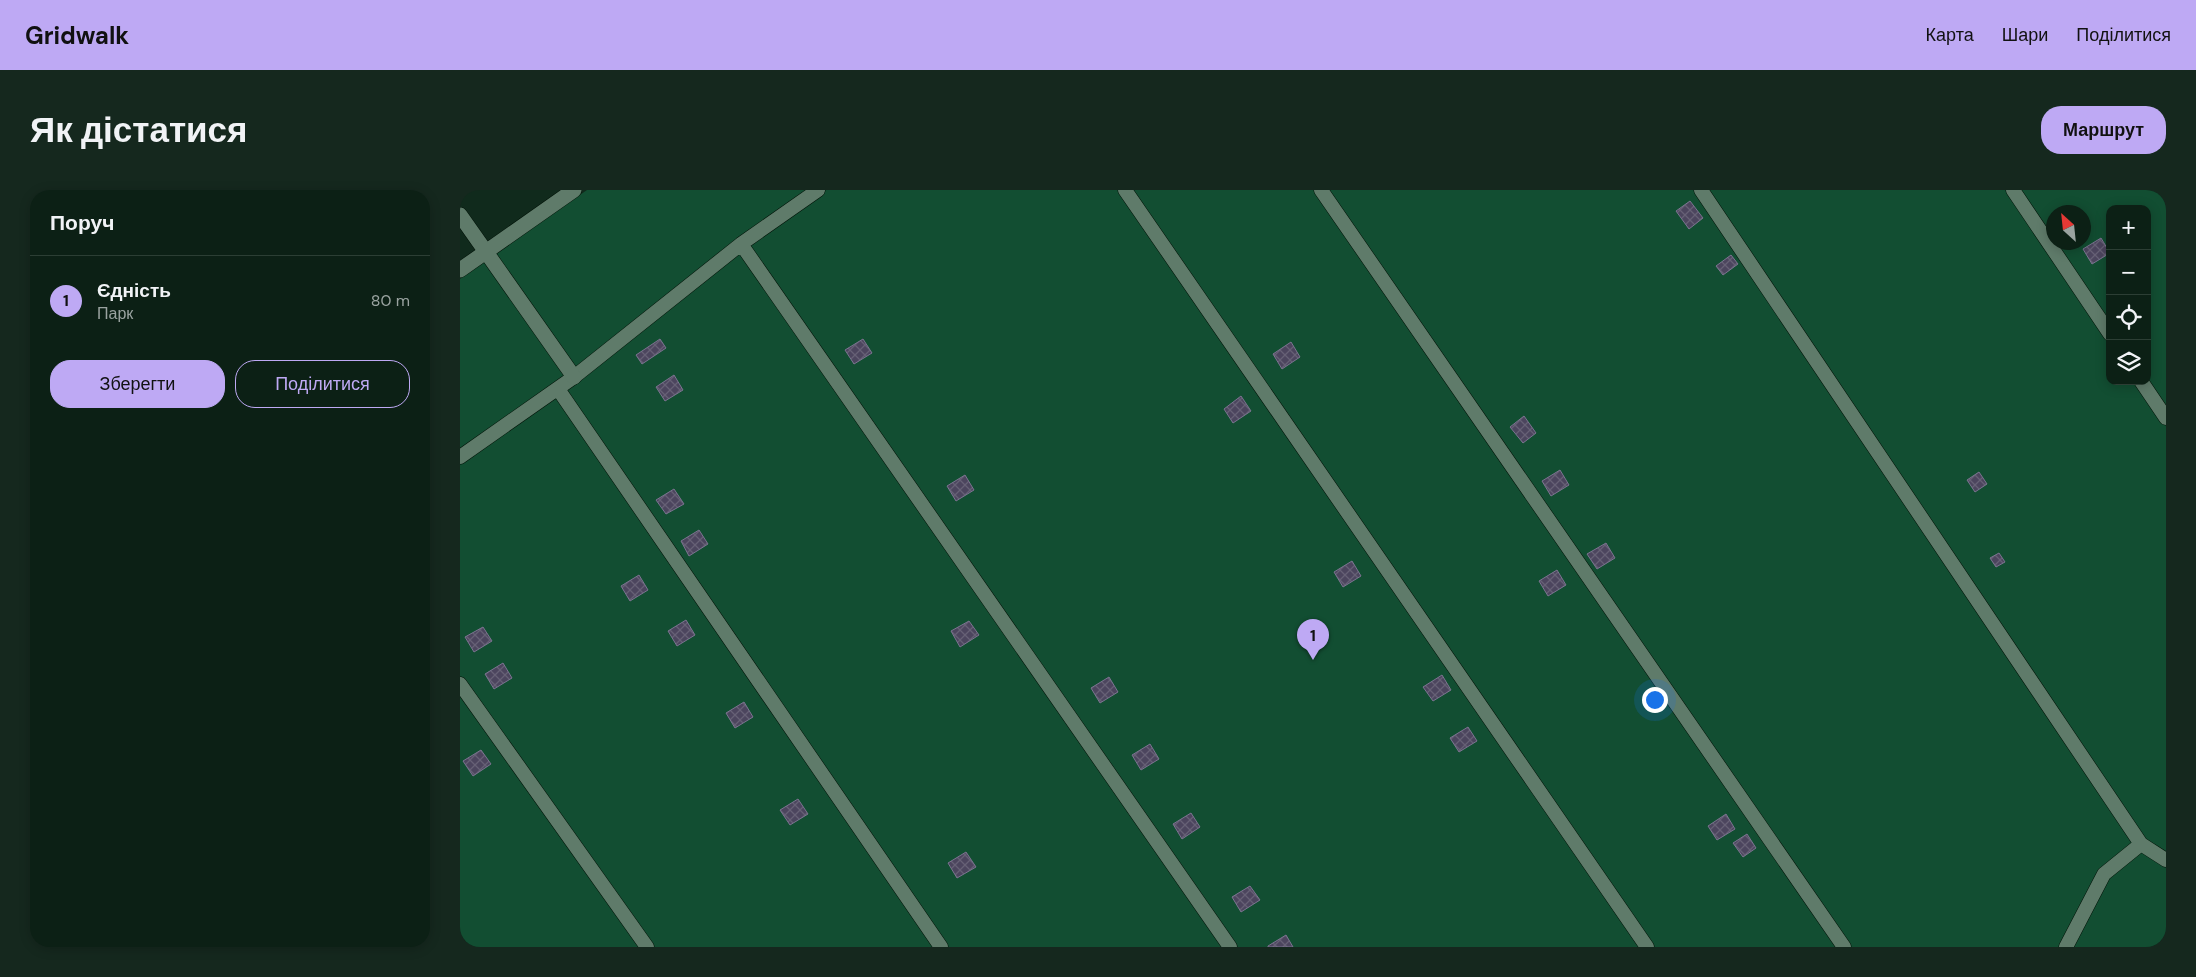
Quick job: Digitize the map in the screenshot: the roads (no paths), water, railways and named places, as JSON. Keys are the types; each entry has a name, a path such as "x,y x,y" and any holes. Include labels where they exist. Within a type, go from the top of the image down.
{"street":[{"path":"460,270 574,190"},
{"path":"460,216 484,253 574,377"}],"lane":[{"path":"460,456 574,377 741,244 818,190"},
{"path":"1125,190 1647,947"},
{"path":"1321,190 1844,947"},
{"path":"1701,190 2141,844 2166,860"},
{"path":"2013,190 2106,328"},
{"path":"741,244 1230,947"},
{"path":"2144,385 2166,418"},
{"path":"558,388 941,947"},
{"path":"460,684 647,947"},
{"path":"2066,947 2104,874 2141,844"}],"place":[{"name":"Єдність","path":"1313,660"}]}
